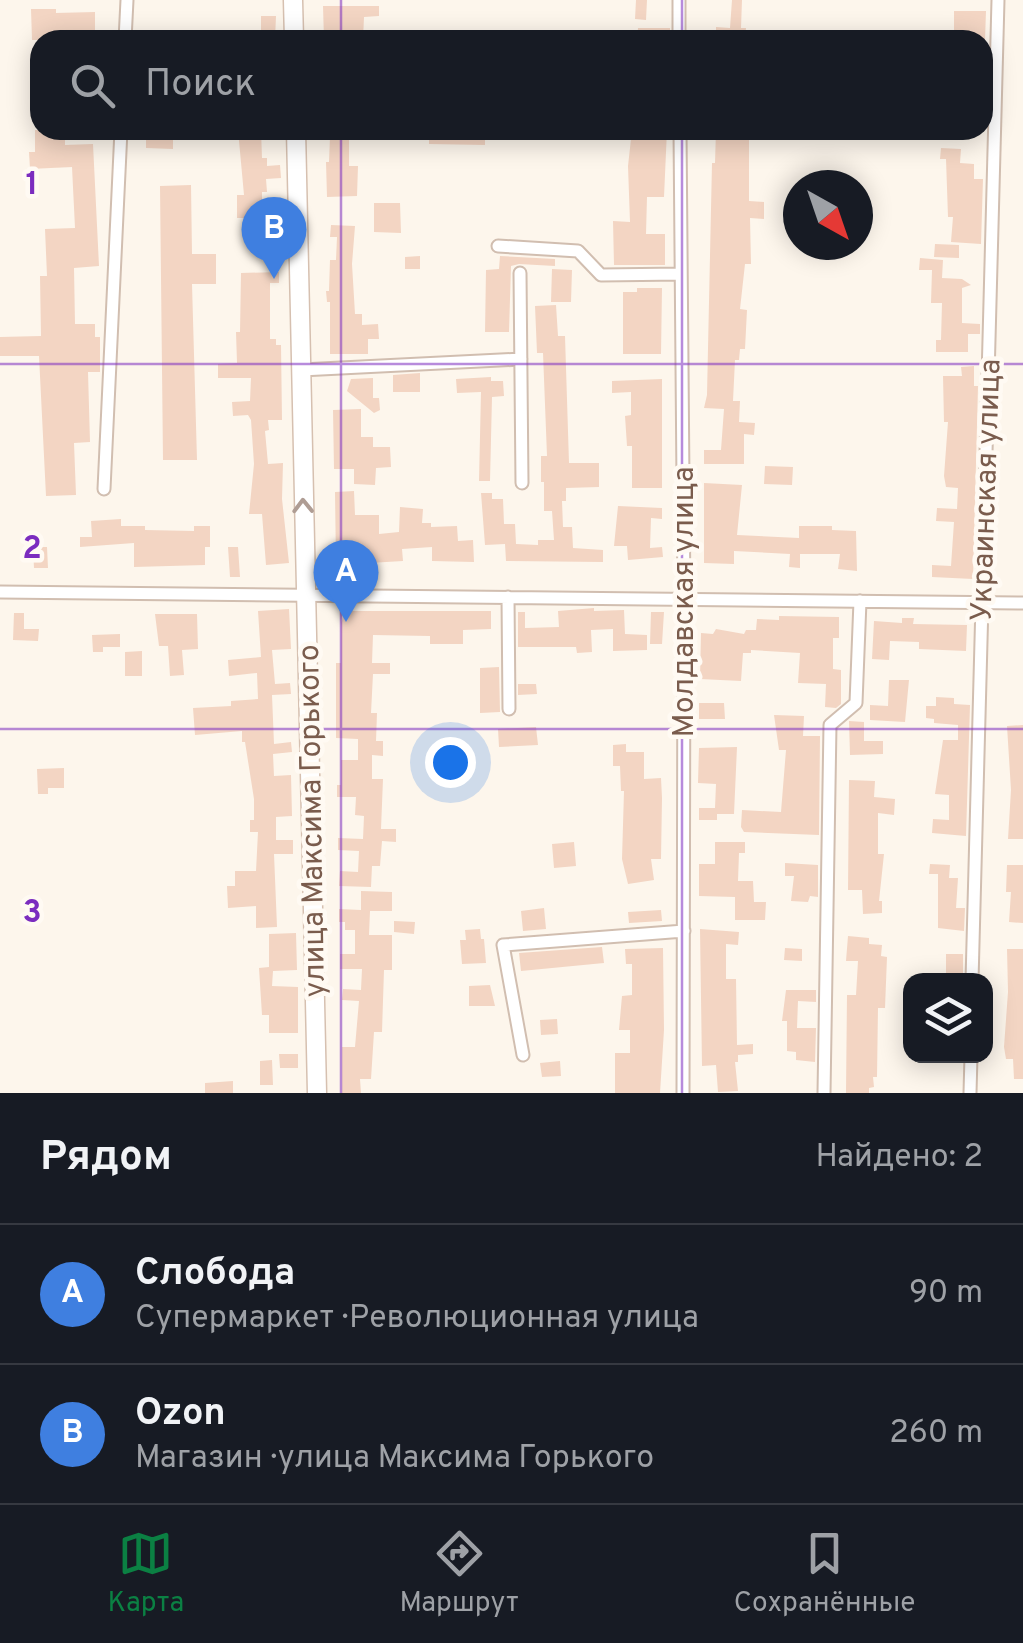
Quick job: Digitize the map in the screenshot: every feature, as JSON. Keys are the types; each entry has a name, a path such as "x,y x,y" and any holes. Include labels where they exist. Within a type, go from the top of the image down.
{"main road":[{"path":"293,0 294,30"},
{"name":"улица Максима Горького","path":"296,140 318,1093"}],"street":[{"path":"126,30 127,0"},
{"path":"679,0 679,30"},
{"name":"Украинская улица","path":"972,973 998,0"},
{"path":"104,489 121,140"},
{"name":"Молдавская улица","path":"680,140 683,1093"},
{"path":"498,246 578,251 602,274 681,274"},
{"path":"520,273 522,483"},
{"path":"300,370 521,359"},
{"path":"0,592 1023,603"},
{"path":"508,597 510,708"},
{"path":"824,1093 830,725 856,703 860,601"},
{"path":"523,1055 503,945 684,931"},
{"path":"970,1093 971,1063"}],"building":[{"path":"636,0 647,0 646,20 635,19"},
{"path":"732,0 742,0 741,28 746,30 716,30 730,28"},
{"path":"323,6 379,6 379,16 364,17 363,30 324,30"},
{"path":"31,9 95,12 95,30 32,30"},
{"path":"954,11 986,11 985,30 954,30"},
{"path":"261,16 276,16 275,30 261,30"},
{"path":"638,28 670,28 670,30"},
{"path":"35,140 93,144 99,266 74,268 75,324 95,324 95,337 100,337 100,372 88,372 90,442 74,443 76,495 46,496 39,356 0,356 0,337 41,336 40,276 47,276 45,229 75,228 72,167 30,169 29,152 35,152"},
{"path":"146,140 173,140 173,149 146,148"},
{"path":"239,140 261,140 262,158 267,158 267,166 280,165 281,178 266,179 267,192 262,192 262,235 281,233 281,245 247,248 245,218 237,218 237,195 244,195"},
{"path":"330,140 349,140 349,166 358,166 357,196 327,197"},
{"path":"429,140 485,140 485,145 429,144"},
{"path":"631,140 667,140 664,197 647,197 646,234 665,234 665,265 614,265 613,221 630,222"},
{"path":"716,140 749,140 749,201 764,202 764,219 750,218 751,264 745,264 740,309 747,310 745,349 740,349 739,360 735,360 733,401 740,401 739,422 755,423 754,435 744,434 744,464 704,464 704,450 721,450 724,409 704,408"},
{"path":"941,148 961,149 960,163 974,164 974,179 983,179 981,244 951,242 953,217 948,217 946,159 940,159"},
{"path":"191,185 192,254 216,254 216,284 192,284 197,460 163,460 160,186"},
{"path":"374,203 400,203 401,233 374,232"},
{"path":"331,225 355,226 355,314 362,314 362,325 378,324 379,339 368,339 368,354 330,354 330,302 326,291 330,260 336,260 337,237 330,237"},
{"path":"935,244 959,245 959,258 934,257"},
{"path":"420,256 420,269 405,269 405,257"},
{"path":"500,256 555,259 555,266 511,266 509,332 485,332 486,270 499,269"},
{"path":"920,258 943,260 942,278 962,279 971,285 962,288 962,323 980,324 980,334 968,334 968,352 936,352 936,340 941,340 942,303 931,303 932,270 919,270"},
{"path":"552,269 572,270 571,302 551,302"},
{"path":"279,272 279,283 270,283 270,339 281,345 282,420 268,420 269,430 265,431 268,464 283,463 282,499 289,563 266,565 262,514 249,514 254,464 251,420 248,415 233,416 232,402 250,401 251,378 218,378 218,364 237,363 241,273"},
{"path":"637,288 662,288 661,354 623,354 623,292 637,292"},
{"path":"556,305 558,336 565,336 569,463 599,463 599,487 566,488 563,527 572,527 573,548 603,550 603,562 506,561 505,544 485,545 481,493 503,499 504,524 515,524 516,544 538,545 538,540 554,540 552,511 544,511 541,482 541,456 547,456 543,353 537,353 535,306"},
{"path":"974,366 974,386 978,386 973,579 932,577 932,565 951,566 954,522 936,521 937,508 957,509 958,488 946,487 944,476 948,422 944,422 943,376 962,376 961,367"},
{"path":"420,373 420,392 393,392 393,375"},
{"path":"491,377 491,381 503,381 504,396 492,397 490,481 479,481 481,392 457,393 456,379"},
{"path":"373,378 373,398 379,398 380,410 374,413 347,391 351,379"},
{"path":"662,379 662,488 632,488 632,446 627,446 625,416 631,415 631,392 612,393 612,381"},
{"path":"361,409 361,437 373,437 373,447 390,447 391,467 376,468 375,485 354,484 354,469 334,469 333,410"},
{"path":"765,466 793,467 792,485 764,484"},
{"path":"704,483 742,485 737,535 799,538 799,526 856,531 857,571 838,569 840,554 800,554 800,568 789,567 790,554 734,551 734,564 704,563"},
{"path":"354,491 355,515 379,515 379,534 399,532 400,507 423,509 422,523 431,523 431,527 457,526 458,541 473,540 474,562 432,561 432,547 402,549 403,561 336,565 335,492"},
{"path":"618,506 662,508 662,519 651,518 650,548 662,547 663,557 628,560 627,546 614,546"},
{"path":"121,519 121,526 145,526 145,530 194,531 194,526 210,526 205,565 134,567 134,543 80,547 80,537 92,537 91,521"},
{"path":"33,547 47,547 48,568 34,568"},
{"path":"228,547 238,547 240,577 230,577"},
{"path":"289,609 291,649 272,650 275,684 290,683 291,694 272,695 274,744 291,742 292,752 273,754 274,776 291,775 292,816 276,817 276,840 293,840 293,854 274,854 277,927 256,928 256,906 228,908 227,886 235,886 235,871 256,871 258,832 250,832 254,799 242,731 195,735 193,708 231,706 231,701 258,699 257,673 229,676 228,660 261,657 258,611"},
{"path":"624,610 625,634 647,635 647,650 613,651 613,629 591,630 592,652 577,653 576,647 518,647 518,612 525,612 525,628 559,627 558,611"},
{"path":"352,611 491,611 491,629 463,630 463,644 430,644 430,636 373,635 372,663 390,663 390,674 373,674 371,713 377,713 376,741 383,741 383,756 372,755 372,779 383,779 381,829 396,829 396,842 382,841 380,866 372,866 371,887 339,886 340,871 358,872 359,851 338,850 338,838 363,839 364,816 355,815 356,797 337,797 341,760 358,760 358,739 336,738 336,663 341,663 341,623 344,615"},
{"path":"651,612 664,612 662,644 650,644"},
{"path":"14,613 24,613 24,629 39,629 38,641 13,640"},
{"path":"155,614 197,614 198,649 182,650 184,675 170,676 168,646 159,646"},
{"path":"779,616 839,617 839,638 833,638 833,669 841,670 841,704 836,708 825,707 826,684 798,683 800,653 751,650 743,653 741,681 700,679 701,633 713,634 716,629 744,634 746,630 756,630 757,619 779,620"},
{"path":"902,618 914,618 913,624 967,625 966,651 919,649 919,642 890,641 889,660 872,659 874,621 902,623"},
{"path":"120,634 120,647 103,647 103,652 93,652 92,635"},
{"path":"142,651 142,676 125,676 125,652"},
{"path":"499,667 500,712 480,713 480,668"},
{"path":"889,680 909,680 905,722 870,720 870,705 888,706"},
{"path":"518,684 536,684 537,694 518,695"},
{"path":"936,697 954,698 954,704 970,705 966,836 932,833 933,819 949,820 949,795 935,794 943,740 958,740 958,725 934,723 934,719 926,718 926,706 936,706"},
{"path":"699,703 724,703 725,719 699,719"},
{"path":"774,715 804,716 803,736 820,736 819,835 744,832 741,827 742,810 781,812 786,750 779,750"},
{"path":"849,721 864,722 864,741 883,741 883,754 850,755"},
{"path":"1023,725 1023,839 1008,839 1011,790 1007,726"},
{"path":"536,727 538,745 499,747 498,729"},
{"path":"626,744 626,752 644,752 644,779 661,778 662,798 661,859 651,859 654,880 628,884 622,859 624,791 620,766 613,766 613,745"},
{"path":"737,747 734,814 717,814 717,820 699,820 699,808 715,808 716,784 698,783 699,748"},
{"path":"64,768 64,788 48,788 48,794 38,794 37,769"},
{"path":"849,780 875,781 874,797 895,799 894,815 878,813 878,854 884,854 879,901 882,913 863,914 862,890 848,890"},
{"path":"574,842 576,866 554,868 552,844"},
{"path":"715,842 745,842 745,853 739,853 738,881 753,881 754,902 766,902 765,920 735,920 735,897 699,896 699,864 715,864"},
{"path":"785,863 818,865 818,897 810,896 808,902 791,901 794,876 785,876"},
{"path":"930,864 950,865 949,878 958,878 956,908 965,908 964,931 938,928 938,874 929,874"},
{"path":"1007,865 1023,865 1023,923 1009,922 1011,892 1006,892"},
{"path":"361,891 392,892 392,911 370,911 369,935 392,935 392,970 384,970 382,1032 374,1032 371,1079 360,1079 361,1093 342,1093 342,1047 355,1047 359,1001 342,1000 343,989 361,990 362,969 340,969 340,954 355,954 355,930 345,930 345,922 339,922 339,909 361,910"},
{"path":"544,908 546,929 523,931 521,911"},
{"path":"661,910 662,921 629,923 628,912"},
{"path":"394,921 415,922 414,934 394,932"},
{"path":"480,929 486,963 462,964 460,940 466,940 465,930"},
{"path":"700,929 739,932 738,945 726,944 726,979 736,979 737,1045 753,1044 753,1054 738,1055 735,1062 738,1091 718,1092 716,1065 702,1066"},
{"path":"296,933 297,970 273,971 272,986 298,987 298,1033 269,1033 269,1015 262,1015 259,968 269,967 269,934"},
{"path":"848,936 869,938 869,944 882,945 881,956 887,957 885,1008 878,1008 877,1077 873,1077 874,1087 869,1088 869,1093 846,1093 847,995 856,995 858,961 846,961"},
{"path":"602,947 604,963 521,971 519,953"},
{"path":"663,948 660,1093 615,1093 615,1053 630,1053 630,1030 619,1030 622,996 632,995 632,964 626,964 625,949"},
{"path":"785,948 802,949 802,961 784,960"},
{"path":"1007,949 1023,949 1023,1079 1014,1079 1013,1059 1006,1059 1004,1047"},
{"path":"946,954 963,954 963,973 946,973"},
{"path":"490,985 495,1006 469,1006 469,986"},
{"path":"786,990 816,990 816,1002 798,1001 797,1028 816,1028 815,1062 796,1060 796,1052 787,1051 787,1021 782,1021"},
{"path":"557,1019 558,1034 541,1035 540,1020"},
{"path":"279,1054 298,1054 298,1068 280,1068"},
{"path":"272,1060 273,1085 260,1085 260,1061"},
{"path":"560,1061 561,1076 542,1077 540,1063"},
{"path":"233,1081 233,1093 205,1093 205,1083"}],"place":[{"name":"Ozon","path":"274,279"},
{"name":"Слобода","path":"346,622"}]}
